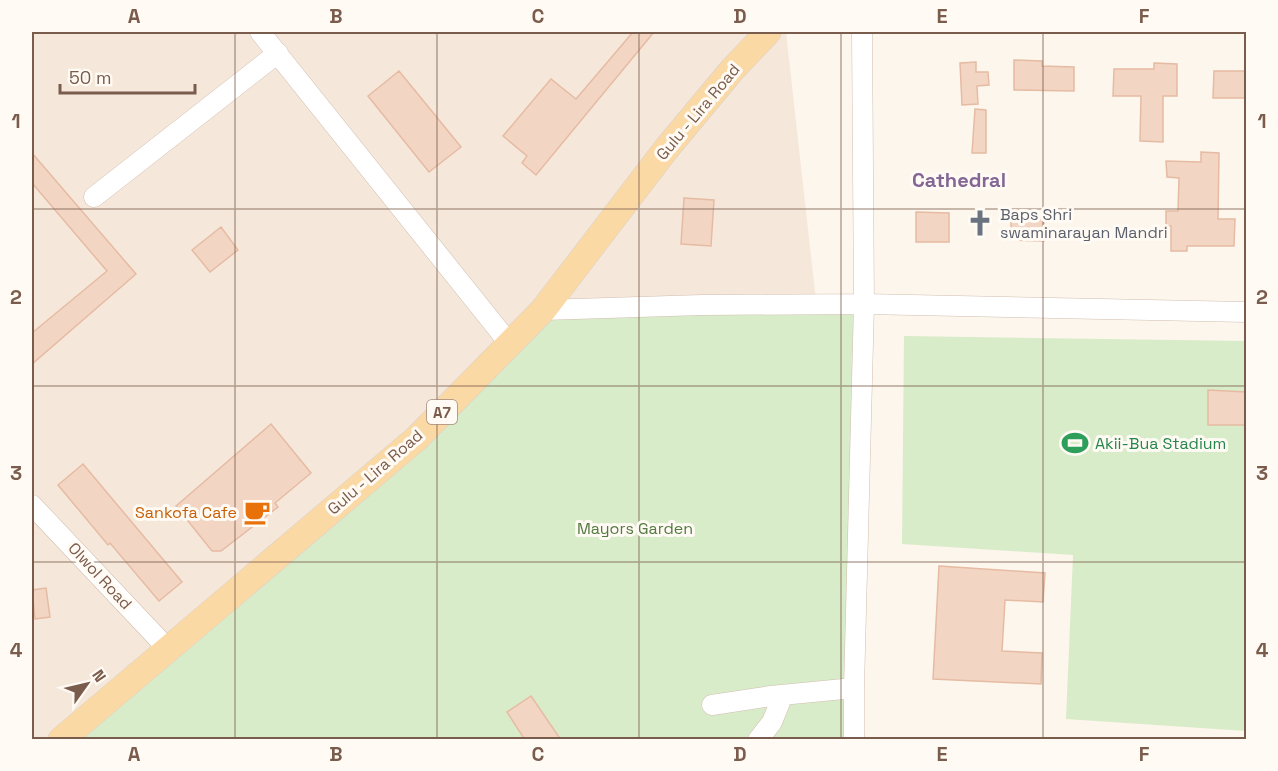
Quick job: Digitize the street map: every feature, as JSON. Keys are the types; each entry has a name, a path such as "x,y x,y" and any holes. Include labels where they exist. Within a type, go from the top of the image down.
{"main road":[{"name":"Gulu - Lira Road","path":"61,740 417,438 543,310 666,148 732,70 768,32"}],"street":[{"path":"260,32 509,343"},
{"path":"854,740 864,304 862,32"},
{"path":"94,197 278,53"},
{"path":"543,310 702,305 864,304 1246,312"},
{"name":"Olwol Road","path":"32,505 167,648"},
{"path":"712,705 854,688"},
{"path":"758,740 772,723 783,695"}],"shaded area":[{"path":"32,32 786,32 865,739 32,739"}],"green space":[{"name":"Mayors Garden","path":"857,307 848,739 61,740 417,438 529,320"},
{"name":"Akii-Bua Stadium","path":"904,336 1246,341 1246,731 1066,719 1073,555 902,544"}],"building":[{"path":"633,32 654,32 536,175 522,163 527,156 503,136 551,79 576,99"},
{"path":"1014,60 1042,61 1042,66 1074,67 1074,91 1014,90"},
{"path":"976,62 976,72 988,72 989,85 977,86 978,104 962,105 960,63"},
{"path":"1154,63 1177,64 1177,96 1163,96 1163,142 1140,141 1141,96 1113,96 1114,69 1154,69"},
{"path":"399,71 461,147 429,172 368,96"},
{"path":"1214,71 1246,71 1246,98 1213,98"},
{"path":"975,109 986,110 986,153 972,153"},
{"path":"1201,152 1219,153 1218,219 1235,219 1234,246 1187,246 1187,251 1171,251 1171,226 1166,226 1166,211 1178,211 1179,178 1167,177 1166,161 1201,162"},
{"path":"32,153 136,274 32,364 32,333 107,271 32,183"},
{"path":"684,198 714,200 711,246 681,244"},
{"path":"916,212 949,213 949,242 916,242"},
{"path":"1011,216 1044,217 1044,241 1011,240"},
{"path":"221,227 238,250 210,272 192,250"},
{"path":"1208,390 1246,392 1246,425 1208,425"},
{"path":"271,424 311,473 275,503 278,507 221,551 212,551 176,506"},
{"path":"83,464 182,582 159,601 58,485"},
{"path":"939,566 1045,573 1043,602 1005,600 1002,651 1042,653 1041,684 933,679"},
{"path":"46,588 50,617 35,619 32,590"},
{"path":"531,696 561,740 525,740 507,712"}],"place":[{"name":"Baps Shri swaminarayan Mandri","path":"980,223"},
{"name":"Akii-Bua Stadium","path":"1075,443"},
{"name":"Sankofa Cafe","path":"257,512"}],"district":[{"name":"Cathedral","path":"959,180"}]}
